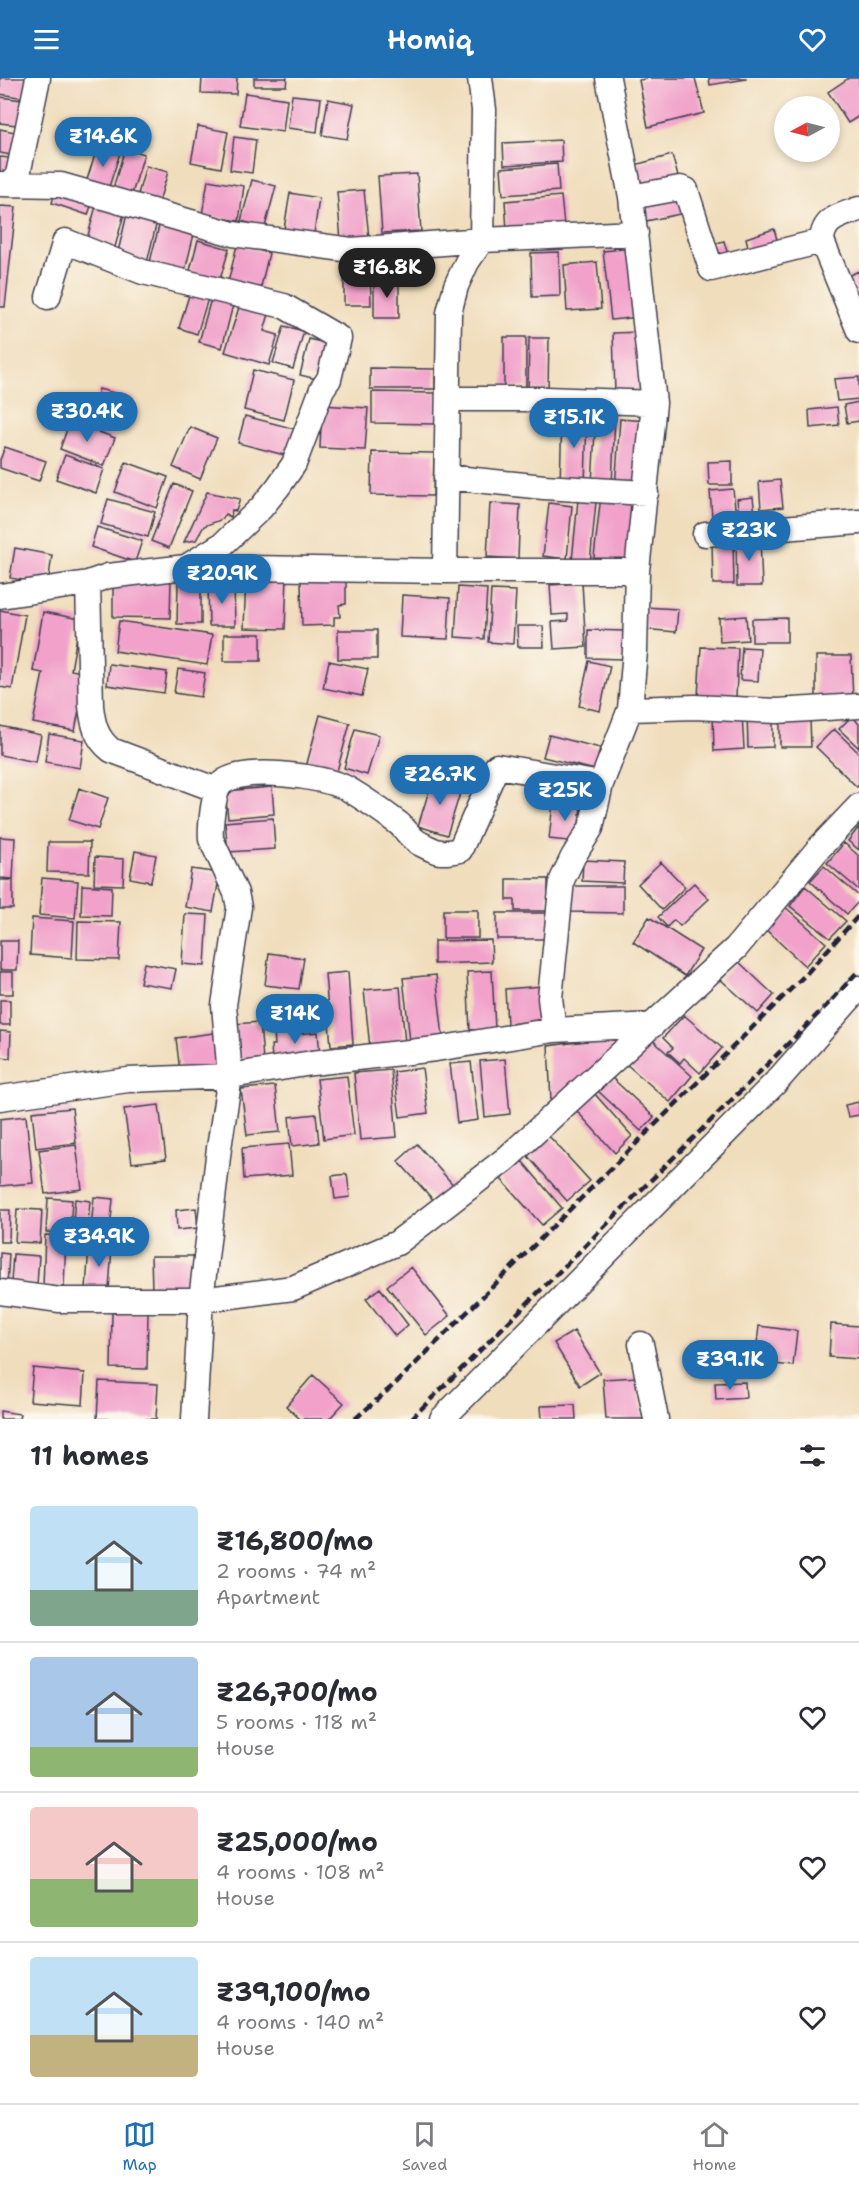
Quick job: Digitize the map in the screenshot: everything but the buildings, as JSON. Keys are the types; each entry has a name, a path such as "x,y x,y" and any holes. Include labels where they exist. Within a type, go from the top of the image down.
{"street":[{"path":"38,78 8,184 61,184 233,234 351,250 482,240 636,233"},
{"path":"445,571 449,313 456,286 467,262 482,240 484,110 480,78"},
{"path":"554,1030 550,998 562,880 591,828 601,784 630,709 638,572 654,403 631,197 608,78"},
{"path":"631,197 680,188 686,190 711,269 822,241"},
{"path":"858,327 822,241 822,230 834,219 859,209"},
{"path":"48,297 65,241 143,272 284,306 339,338 328,378 294,464 261,508 240,529 223,544 186,567"},
{"path":"448,399 546,399 654,403"},
{"path":"446,477 544,487 646,493"},
{"path":"705,534 859,522"},
{"path":"0,596 88,583 108,576 186,567 638,572"},
{"path":"88,583 91,706 93,725 100,741 111,750 217,790"},
{"path":"630,709 695,707 777,711 859,706"},
{"path":"194,1419 201,1300 230,1076 224,1005 238,907 236,893 211,839 210,830 217,790 226,780 251,775 295,774 316,778 346,788 399,824 417,843 441,854 460,850 497,766 601,784"},
{"path":"0,1292 60,1300 201,1300 293,1288 397,1243 507,1158 736,948 819,848 859,806"},
{"path":"442,1419 769,1089 859,988"},
{"path":"0,1098 128,1080 230,1076 312,1063 436,1049 554,1030 653,1024"},
{"path":"640,1344 656,1419"}],"railway":[{"path":"355,1419 396,1383 806,974 859,915"},
{"path":"411,1419 834,998 859,970"}]}
